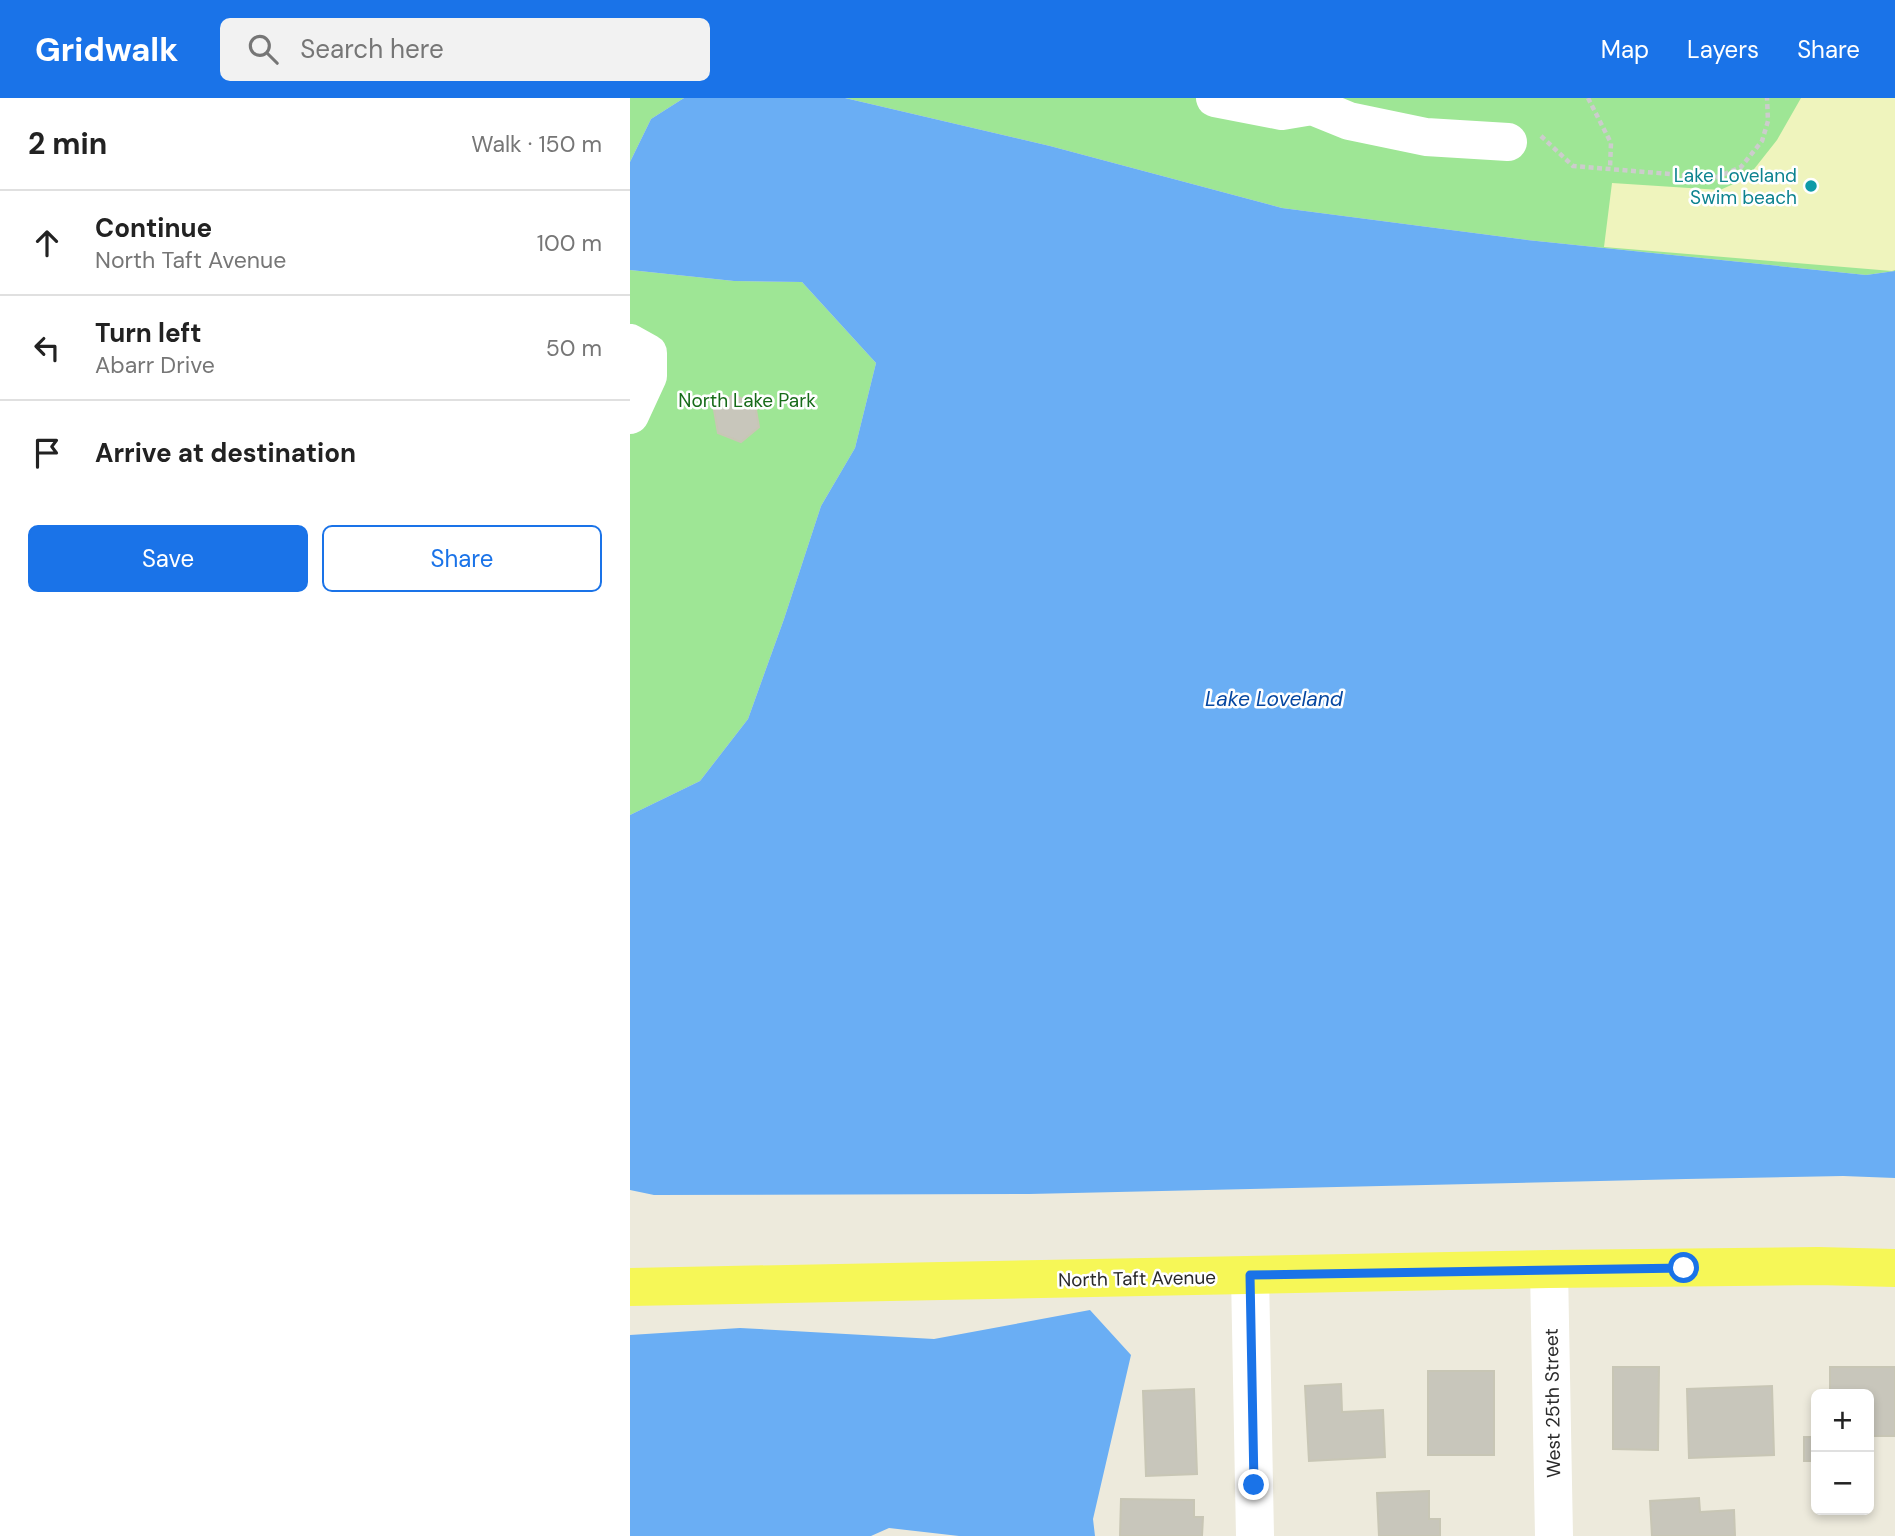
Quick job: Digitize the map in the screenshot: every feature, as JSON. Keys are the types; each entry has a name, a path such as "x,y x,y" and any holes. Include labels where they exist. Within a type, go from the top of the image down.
{"main road":[{"name":"North Taft Avenue","path":"630,1287 1549,1269 1804,1266 1895,1268"}],"street":[{"path":"1214,98 1282,111 1314,102 1349,121 1426,137 1508,142"},
{"path":"630,343 648,353 648,376 630,415"},
{"name":"West 25th Street","path":"1549,1269 1554,1536"},
{"path":"1250,1275 1255,1536"}],"path":[{"path":"1588,98 1611,143 1610,169"},
{"path":"1508,142 1524,133 1537,134 1544,137 1573,166 1717,177 1741,167 1762,141 1768,121 1767,98"}],"green space":[{"path":"630,98 684,98 651,119 630,162"},
{"path":"845,98 1895,98 1895,271 1866,275 1527,240 1282,208 1050,146"},
{"name":"North Lake Park","path":"630,270 734,281 802,282 876,363 855,448 821,506 748,719 700,781 630,815"}],"sand":[{"name":"Lake Loveland Swim beach","path":"1801,98 1895,98 1895,270 1604,247 1612,183 1720,190 1747,178 1777,140"}],"water":[{"name":"Lake Loveland","path":"684,98 845,98 1050,146 1282,208 1527,240 1866,275 1895,271 1895,1178 1843,1176 1029,1194 654,1195 630,1190 630,815 700,781 748,719 821,506 855,448 876,363 802,282 734,281 630,270 630,162 651,119"},
{"path":"1090,1310 1131,1355 1093,1519 1095,1536 959,1536 889,1528 871,1536 630,1536 630,1335 740,1328 934,1339"}],"building":[{"path":"733,395 755,404 759,427 741,442 718,433 714,410"},
{"path":"1613,1367 1659,1367 1658,1450 1613,1449"},
{"path":"1830,1367 1895,1367 1895,1436 1874,1436 1874,1389 1830,1389"},
{"path":"1428,1371 1494,1371 1494,1455 1428,1455"},
{"path":"1341,1384 1342,1412 1383,1410 1385,1457 1309,1461 1305,1386"},
{"path":"1772,1386 1774,1455 1689,1458 1687,1389"},
{"path":"1194,1389 1197,1474 1146,1476 1143,1391"},
{"path":"1804,1437 1811,1437 1811,1461 1804,1461"},
{"path":"1429,1491 1429,1519 1440,1519 1440,1536 1379,1536 1377,1493"},
{"path":"1699,1498 1700,1512 1734,1510 1735,1536 1652,1536 1650,1501"},
{"path":"1121,1499 1194,1500 1194,1517 1203,1517 1202,1536 1120,1536"}],"place":[{"name":"Lake Loveland Swim beach","path":"1811,186"}],"route":[{"path":"1254,1485 1250,1275 1684,1268"}]}
